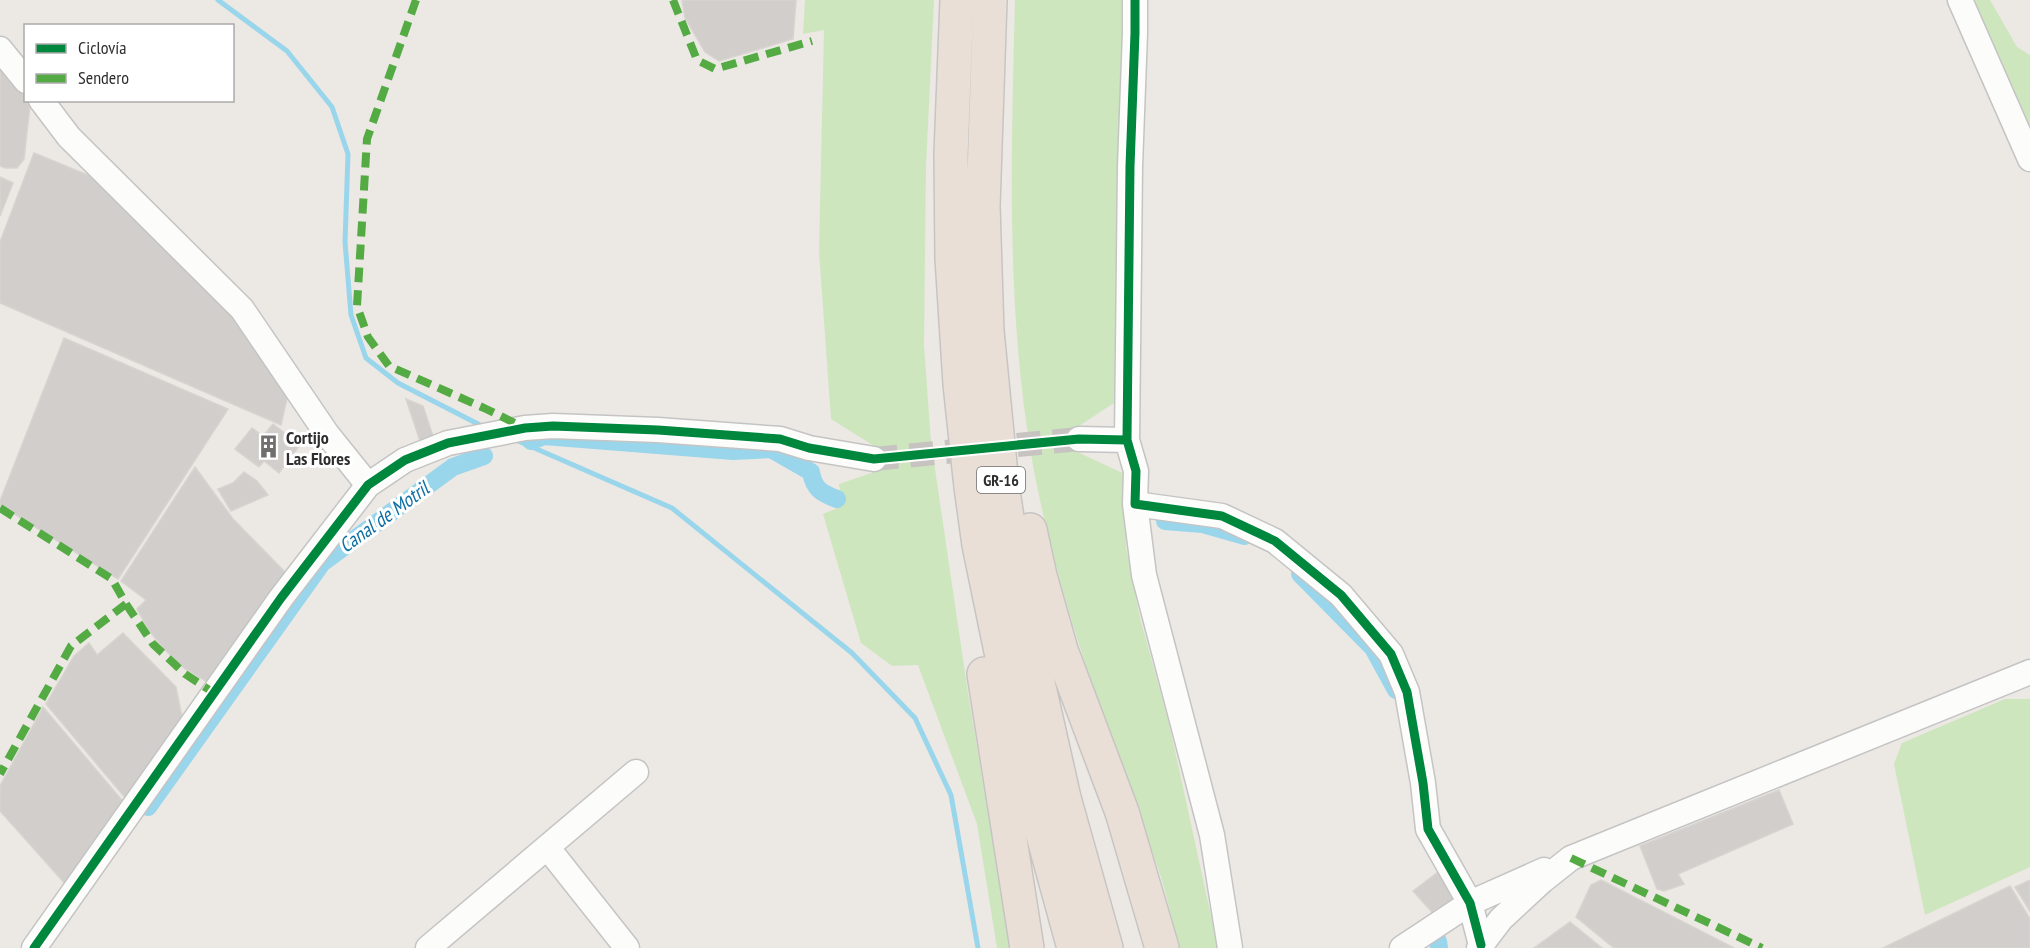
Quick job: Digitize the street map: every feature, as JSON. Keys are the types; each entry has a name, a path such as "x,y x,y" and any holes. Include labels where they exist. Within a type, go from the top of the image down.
{"highway":[{"name":"GR-16","path":"957,0 951,154 952,258 960,384 971,487 979,545 1027,777 1074,948"},
{"name":"GR-16","path":"990,0 982,206 987,331 1002,485 1021,607 1064,798 1106,948"},
{"path":"987,331 1004,373 1012,437 1040,576 1061,650 1122,812 1162,948"},
{"path":"971,487 965,542 1027,948"}],"street":[{"path":"1135,0 1126,440 1136,471 1136,504 1144,575 1212,835 1230,948"},
{"path":"1960,0 2030,159"},
{"path":"0,49 24,79"},
{"path":"43,102 69,137 242,309 327,434 368,485"},
{"path":"34,948 281,598 368,485 405,460 448,443 494,431 553,426 658,430 780,439 808,448 874,459"},
{"path":"1079,439 1126,440"},
{"path":"1136,504 1222,516 1275,541 1341,595 1391,654 1407,692 1423,783 1428,829 1470,903 1480,946"},
{"path":"1401,948 1470,903 1571,858 2030,672"},
{"path":"428,948 636,772"},
{"path":"547,848 627,948"},
{"path":"1480,946 1502,919 1542,881 1571,858"}],"green space":[{"path":"805,0 934,0 926,167 924,345 931,442 968,693 1011,948 997,948 977,824 918,665 892,666 861,643 823,514 842,506 839,484 877,471 874,446 831,419 819,251 824,30 803,34"},
{"path":"1015,0 1125,0 1120,399 1076,428 1075,451 1127,475 1126,547 1140,618 1169,723 1218,948 1178,948 1161,877 1075,631 1050,544 1037,486 1027,426 1015,305 1012,122"},
{"path":"1966,0 1990,0 2017,47 2030,55 2030,147"},
{"path":"2005,699 2030,699 2030,867 1925,915 1894,764 1902,743"}],"building":[{"path":"682,0 796,0 793,39 719,61 705,52 685,18"},
{"path":"0,60 24,90 24,102 29,102 30,105 24,159 17,168 0,166"},
{"path":"34,153 95,178 242,323 288,394 281,425 0,303 0,242"},
{"path":"0,177 13,183 0,216"},
{"path":"64,338 228,409 118,579 0,505"},
{"path":"406,399 423,406 434,439 421,444"},
{"name":"Cortijo Las Flores","path":"273,424 300,445 279,473 264,461 259,467 235,449 252,428 263,436"},
{"path":"195,467 233,519 287,574 211,684 185,669 164,649 148,629 137,609 146,600 121,581"},
{"path":"244,472 257,481 268,495 231,511 218,489 233,483"},
{"path":"123,633 176,687 183,722 128,801 46,704 74,656 89,643 97,655"},
{"path":"43,707 126,805 68,887 0,811 0,786"},
{"path":"1779,790 1793,824 1678,874 1684,884 1664,891 1657,889 1640,846"},
{"path":"1438,872 1454,899 1432,912 1413,891"},
{"path":"1601,880 1734,948 1614,948 1576,917 1591,885"},
{"path":"2030,880 2030,911 2015,887"},
{"path":"2010,886 2030,919 2030,948 1883,948"},
{"path":"1570,922 1602,948 1534,948"}],"waterway":[{"path":"218,0 287,51 332,107 348,154 345,242 351,315 366,358 398,383 480,425"},
{"name":"Canal de Motril","path":"531,441 544,436 733,451 771,449 811,472 819,490 837,499"},
{"path":"516,440 672,508 852,653 915,718 951,795 978,948"},
{"name":"Canal de Motril","path":"148,807 322,563 453,467 484,456"},
{"name":"Canal de Motril","path":"1165,521 1203,524 1245,536"},
{"name":"Canal de Motril","path":"1300,574 1373,648 1396,690"},
{"name":"Canal de Motril","path":"1438,941 1439,948"}],"tunnel":[{"path":"874,459 1079,439"}],"marked path":[{"path":"416,0 367,139 357,306 368,337 389,366 525,428"},
{"path":"673,0 697,60 715,69 812,41"},
{"path":"0,508 112,579 126,604 71,646 0,774"},
{"path":"126,604 153,644 185,674 214,693"},
{"path":"1571,858 1762,948"}],"cycle path":[{"path":"1135,0 1130,166 1127,440 1136,471 1135,504 1222,516 1275,541 1341,595 1391,654 1407,692 1423,783 1428,829 1470,903 1481,945"},
{"path":"34,948 281,598 368,485 405,460 448,443 525,428 553,426 658,430 780,439 809,448 874,459 1079,439 1127,440"}],"place":[{"name":"Cortijo Las Flores","path":"268,447"}]}
